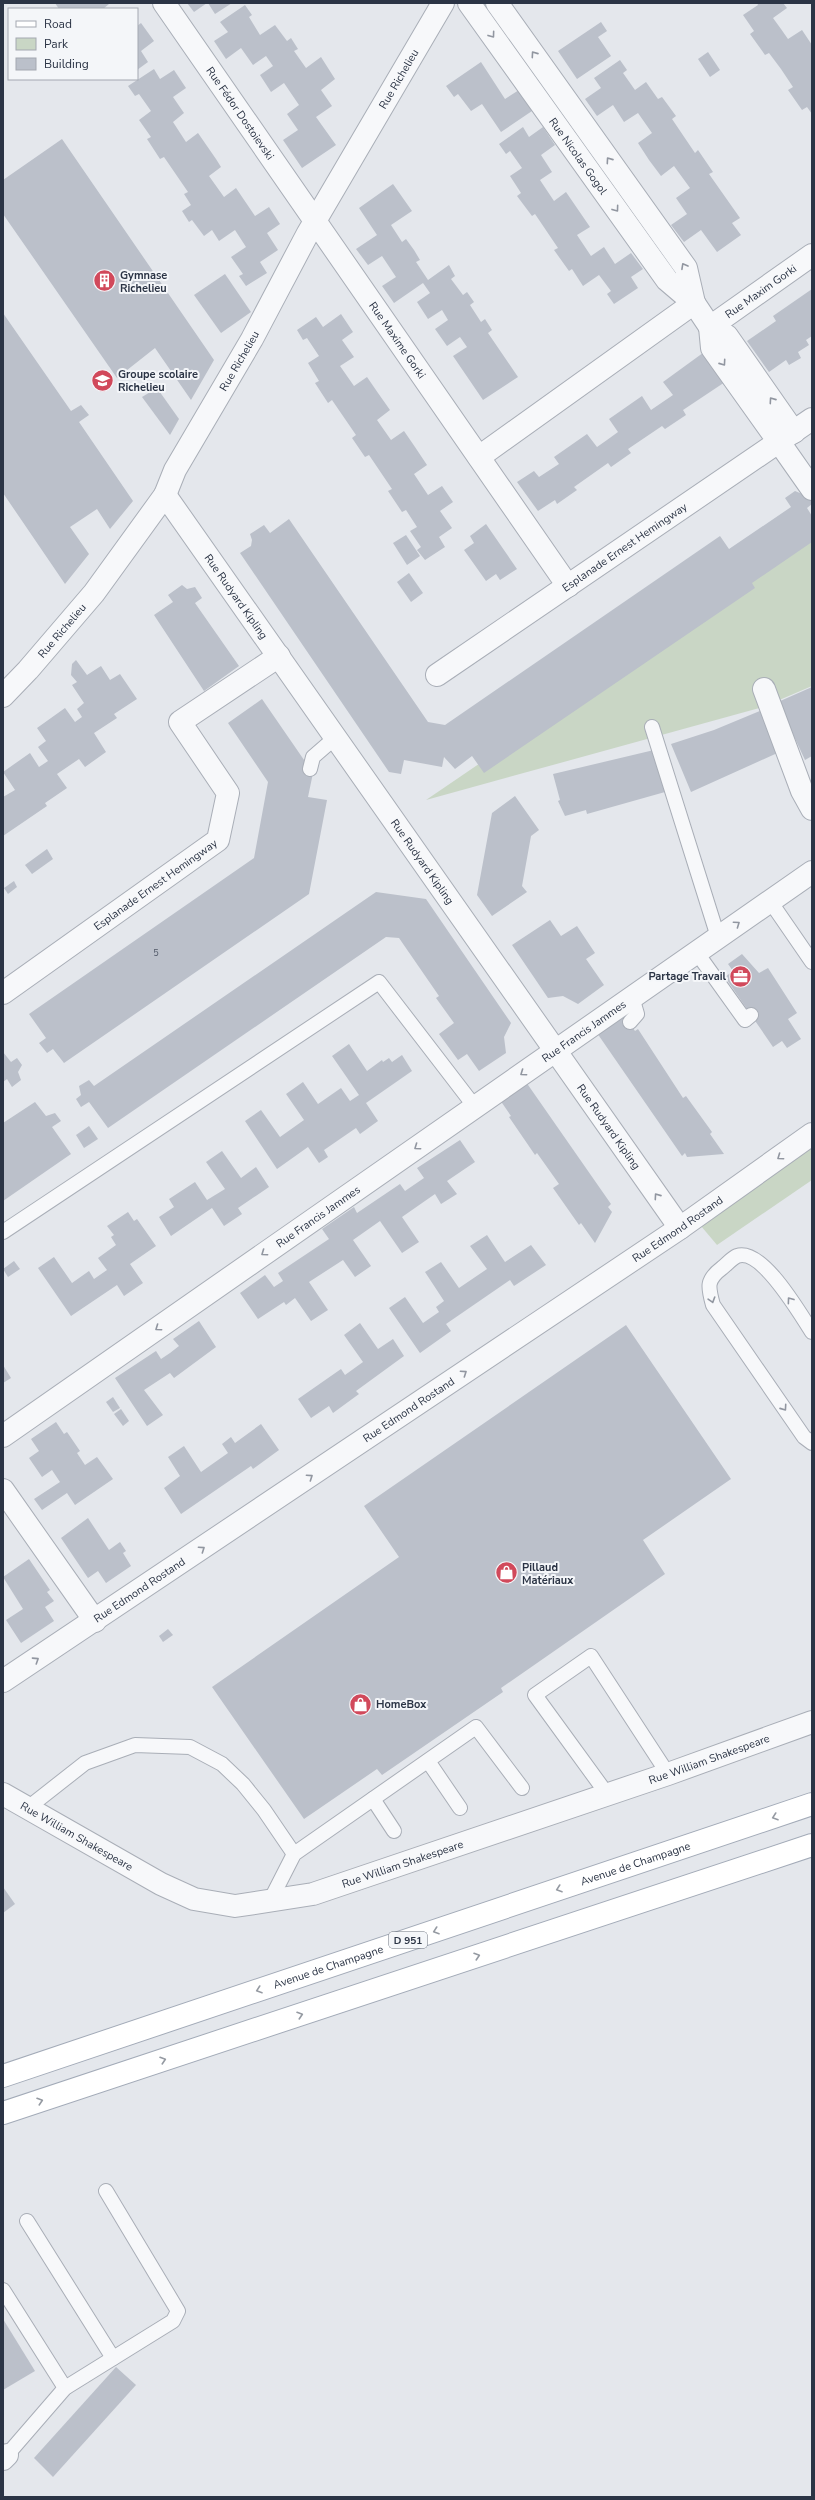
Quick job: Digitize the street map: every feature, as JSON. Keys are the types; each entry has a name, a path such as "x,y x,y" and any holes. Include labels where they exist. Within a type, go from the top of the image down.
{"main road":[{"name":"Avenue de Champagne","path":"3,2076 812,1804"},
{"path":"3,2113 812,1845"}],"street":[{"name":"Rue Fédor Dostoievski","path":"164,3 316,223"},
{"name":"Rue Richelieu","path":"3,696 28,670 94,593 165,495 175,470 252,339 308,233 316,223 443,3"},
{"name":"Rue Nicolas Gogol","path":"469,3 667,280 694,303 710,327 712,348 786,437 812,489"},
{"name":"Rue Nicolas Gogol","path":"498,3 686,268 694,303"},
{"name":"Rue Maxime Gorki","path":"316,223 568,586"},
{"name":"Rue Maxim Gorki","path":"710,327 812,255"},
{"path":"479,457 694,303"},
{"name":"Esplanade Ernest Hemingway","path":"437,676 812,419"},
{"name":"Rue Rudyard Kipling","path":"165,495 680,1228"},
{"name":"Esplanade Ernest Hemingway","path":"3,993 218,840 228,793 180,722 279,656"},
{"path":"764,689 802,791 812,809"},
{"name":"Rue Francis Jammes","path":"3,1436 812,872"},
{"name":"Rue Edmond Rostand","path":"3,1681 95,1621 680,1228 812,1134"},
{"path":"3,1490 95,1621"},
{"name":"Rue William Shakespeare","path":"3,1794 29,1807 161,1884 194,1899 235,1906 313,1894 668,1774 812,1722"}],"lane":[{"path":"652,727 718,937"},
{"path":"310,769 314,757 336,737"},
{"path":"770,901 812,962"},
{"path":"696,952 745,1020 751,1015"},
{"path":"3,1232 379,982 475,1107"},
{"name":"Rue Francis Jammes","path":"630,1022 637,1014 632,997"},
{"path":"812,1332 764,1265 753,1257 738,1256 714,1274 708,1287 713,1305 804,1437 812,1443"},
{"path":"607,1794 535,1695 591,1656 668,1774"},
{"path":"270,1900 294,1854 476,1727 522,1788"},
{"path":"29,1807 85,1763 135,1745 190,1746 222,1764 243,1784 264,1810 294,1854"},
{"path":"428,1761 460,1808"},
{"path":"373,1799 394,1831"},
{"path":"5,2457 65,2388 173,2322 178,2311 106,2191"},
{"path":"27,2221 113,2358"},
{"path":"3,2290 65,2388"}],"green space":[{"path":"812,537 812,686 763,707 426,800"},
{"path":"812,1129 812,1180 717,1245 690,1213"}],"building":[{"path":"55,3 109,3 104,8 58,8"},
{"path":"187,3 207,3 194,12"},
{"path":"208,3 232,3 215,14"},
{"path":"757,3 783,3 787,8 773,18 788,39 802,30 812,45 812,114 807,107 802,110 788,90 793,87 781,69 769,53 765,55 750,34 754,31 743,15 758,5"},
{"path":"245,5 252,15 249,17 260,35 275,25 287,41 291,38 298,49 294,51 306,68 321,57 335,79 321,90 332,106 316,117 336,145 302,168 283,140 298,130 287,114 299,105 284,83 271,92 260,75 273,66 266,56 253,65 241,48 226,59 214,41 228,32 220,22"},
{"path":"601,22 607,31 598,37 611,56 577,79 558,51"},
{"path":"141,23 154,41 141,51 148,62 138,69 138,25"},
{"path":"708,52 720,70 710,77 698,59"},
{"path":"620,60 627,70 623,73 635,90 646,82 658,99 662,97 676,116 672,119 695,153 698,150 713,172 709,174 740,218 732,223 741,235 717,252 701,230 684,242 671,225 687,214 676,198 690,188 674,166 661,176 649,160 638,143 652,133 638,113 624,122 613,105 597,116 585,99 601,88 594,78"},
{"path":"481,62 505,99 519,90 532,111 501,132 482,104 471,111 458,94 454,97 446,86"},
{"path":"154,69 160,79 174,70 186,88 173,97 184,113 173,122 186,142 198,133 216,159 221,167 209,176 224,197 236,188 255,216 269,207 280,224 267,233 278,250 260,262 267,273 246,286 239,276 243,274 231,257 246,247 235,230 219,241 212,230 204,236 192,220 189,222 182,211 191,205 184,194 188,192 164,157 160,159 147,139 151,137 139,120 151,111 139,94 135,96 128,86"},
{"path":"523,127 529,137 543,127 555,145 541,155 552,172 540,180 554,201 566,192 590,227 577,235 591,256 604,247 615,264 631,253 643,269 631,277 638,288 614,304 607,294 611,291 599,275 583,286 572,269 569,271 554,250 558,248 535,214 532,216 517,196 521,193 510,176 522,168 510,151 506,154 499,144"},
{"name":"Gymnase Richelieu","path":"62,139 214,360 191,400 155,348 117,378 3,214 3,180"},
{"path":"393,184 412,211 391,225 402,242 406,239 414,250 420,260 416,262 428,280 449,265 455,276 451,279 463,295 467,292 474,302 470,305 481,322 485,319 492,330 488,333 518,377 483,400 453,356 467,347 460,337 447,346 435,329 448,320 442,310 428,319 417,302 430,293 423,283 394,303 382,286 396,277 382,256 368,265 356,249 377,235 359,208"},
{"path":"225,274 251,312 221,333 194,295"},
{"path":"812,289 812,336 806,340 809,345 798,352 801,358 789,365 786,360 769,372 747,341 776,321 773,316"},
{"path":"3,313 71,411 81,405 89,415 79,422 133,501 110,529 97,509 70,527 89,554 65,584 3,493"},
{"path":"341,314 353,332 342,340 354,357 340,366 354,386 367,377 390,410 377,420 391,440 404,431 415,447 427,465 414,474 428,495 442,486 453,502 440,511 452,528 439,537 445,547 425,560 417,550 421,547 410,531 417,527 406,510 402,512 388,491 392,489 369,455 365,457 352,438 356,435 332,400 328,403 315,383 319,381 308,363 319,356 307,338 303,340 297,330 316,317 323,327"},
{"path":"707,350 728,380 683,410 686,415 665,429 662,426 628,449 631,453 611,467 608,463 574,487 577,490 557,504 555,500 538,511 517,482 534,471 539,477 559,464 554,457 587,434 597,447 618,432 609,419 642,396 651,410 673,395 663,382"},
{"path":"157,388 179,419 170,435 142,397"},
{"path":"795,491 812,498 812,504 807,508 812,516 812,542 752,583 755,588 484,773 472,756 455,769 444,757 442,767 404,760 401,774 389,772 240,553 251,546 252,540 250,534 264,525 270,533 289,519 428,722 445,725 720,536 729,549 791,507 785,498"},
{"path":"486,524 517,569 500,580 496,574 486,581 464,550 474,543 470,536"},
{"path":"406,535 420,556 407,565 393,543"},
{"path":"409,573 423,593 411,602 397,582"},
{"path":"182,585 187,589 195,587 202,598 195,603 239,666 204,691 154,615 173,602 168,595"},
{"path":"76,660 87,675 101,666 110,680 120,674 137,699 114,714 117,718 94,733 106,752 85,767 79,759 57,774 67,788 45,803 47,806 3,836 3,797 15,790 3,772 30,753 39,767 48,761 38,747 46,741 37,728 65,708 75,722 82,717 77,709 84,703 72,685 77,682 71,675 72,664"},
{"path":"812,687 812,756 805,760 778,702"},
{"path":"262,699 313,773 308,797 327,800 309,894 64,1063 53,1049 47,1053 39,1043 46,1038 29,1014 254,858 268,782 228,723"},
{"path":"767,708 784,750 691,792 671,744 714,730"},
{"path":"654,750 665,782 662,783 665,792 587,814 586,810 565,816 558,801 560,800 553,774"},
{"path":"515,796 539,830 531,836 522,886 527,892 492,916 477,895 492,813"},
{"path":"47,849 53,859 32,874 25,865"},
{"path":"14,881 17,887 8,894 4,888"},
{"path":"376,892 426,899 511,1023 504,1037 506,1053 479,1071 467,1054 458,1060 439,1034 454,1023 436,998 439,996 399,938 386,937 108,1128 89,1102 81,1107 76,1099 81,1095 79,1086 89,1080 94,1086"},
{"path":"550,920 561,936 577,926 595,953 586,959 604,985 578,1004 563,996 548,998 512,945"},
{"path":"742,954 759,973 768,968 797,1013 788,1019 801,1039 787,1048 782,1041 773,1047 725,977 733,971 728,964"},
{"path":"624,1015 635,1031 638,1029 683,1098 686,1096 712,1132 710,1134 724,1154 687,1157 685,1153 682,1156 597,1033"},
{"path":"349,1044 367,1071 382,1060 383,1062 389,1058 392,1062 402,1055 412,1071 366,1103 378,1121 360,1134 356,1128 324,1150 328,1157 319,1163 308,1147 277,1169 245,1121 261,1110 280,1137 304,1120 286,1094 303,1082 318,1104 341,1088 350,1101 359,1095 332,1056"},
{"path":"3,1052 11,1062 17,1058 22,1065 18,1072 21,1080 12,1087 7,1079 3,1082"},
{"path":"526,1082 611,1204 608,1207 612,1212 595,1243 581,1223 579,1225 553,1188 559,1184 537,1153 535,1155 509,1117 511,1116 500,1100"},
{"path":"35,1102 46,1116 55,1113 61,1121 52,1127 71,1154 3,1201 3,1123"},
{"path":"89,1126 98,1139 84,1148 76,1135"},
{"path":"460,1140 475,1162 447,1181 457,1194 441,1204 435,1194 402,1217 419,1242 402,1253 380,1221 353,1240 371,1266 355,1277 343,1260 309,1282 328,1310 311,1321 295,1298 286,1305 284,1302 258,1319 240,1293 265,1275 274,1287 283,1281 278,1273 329,1239 322,1229 354,1207 357,1213 400,1184 405,1191 424,1178 417,1168"},
{"path":"222,1151 241,1178 256,1167 269,1187 238,1208 242,1214 224,1226 212,1208 171,1236 159,1217 174,1207 169,1199 195,1182 207,1200 225,1189 206,1162"},
{"path":"128,1212 134,1221 137,1219 156,1246 130,1264 143,1283 124,1296 117,1285 71,1316 38,1268 54,1257 72,1283 89,1271 94,1279 107,1270 98,1258 116,1245 111,1237 114,1235 107,1226"},
{"path":"487,1235 505,1262 531,1245 546,1265 514,1286 510,1280 446,1324 451,1331 420,1353 389,1308 405,1297 423,1323 439,1312 436,1307 444,1301 425,1272 441,1262 459,1288 487,1269 470,1246"},
{"path":"14,1261 20,1269 8,1277 3,1269"},
{"path":"199,1321 216,1347 174,1378 170,1373 144,1390 163,1415 147,1426 115,1378 156,1351 161,1359 170,1353 179,1346 173,1339"},
{"path":"360,1323 378,1349 393,1339 404,1356 356,1391 359,1394 333,1413 329,1406 311,1418 298,1399 341,1369 345,1375 363,1362 344,1335"},
{"name":"Pillaud Matériaux","path":"626,1325 731,1479 643,1540 665,1574 501,1688 503,1692 382,1775 377,1769 304,1819 212,1687 399,1557 364,1506"},
{"path":"3,1365 11,1378 3,1383"},
{"path":"113,1397 120,1408 113,1412 106,1402"},
{"path":"121,1409 129,1421 123,1426 114,1414"},
{"path":"56,1422 64,1434 67,1432 80,1451 77,1453 85,1465 97,1457 113,1479 75,1505 67,1493 42,1510 34,1499 60,1482 52,1470 42,1477 29,1458 39,1451 31,1439"},
{"path":"261,1424 279,1450 253,1469 251,1466 181,1514 164,1488 180,1476 168,1457 184,1446 201,1472 228,1453 222,1444 231,1437 235,1443"},
{"path":"88,1518 109,1550 120,1542 126,1551 123,1553 131,1566 106,1583 98,1571 88,1578 61,1538"},
{"path":"29,1559 50,1590 47,1592 54,1601 45,1607 54,1621 21,1643 6,1620 23,1609 3,1577"},
{"path":"168,1629 173,1635 163,1642 159,1636"},
{"path":"3,1887 15,1904 3,1913"},
{"path":"3,2319 35,2371 3,2390"},
{"path":"116,2367 136,2385 53,2477 34,2458"}],"place":[{"name":"Gymnase Richelieu","path":"105,281"},
{"name":"Groupe scolaire Richelieu","path":"103,380"},
{"name":"Partage Travail","path":"741,976"},
{"name":"Pillaud Matériaux","path":"507,1573"},
{"name":"HomeBox","path":"361,1704"}]}
